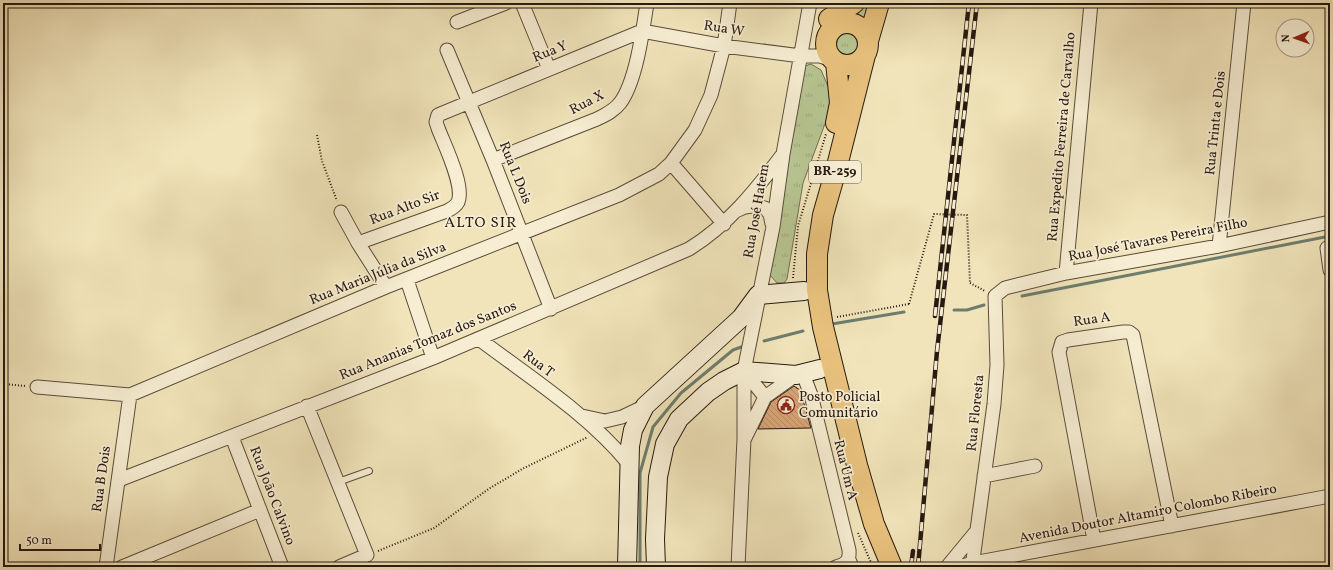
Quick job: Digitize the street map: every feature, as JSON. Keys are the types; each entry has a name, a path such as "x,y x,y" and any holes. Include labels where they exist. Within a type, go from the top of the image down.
{"main road":[{"path":"835,21 854,3"},
{"name":"BR-259","path":"860,3 835,21 827,36 826,49 835,61 840,103 835,126 819,179 809,223 799,292 810,330 806,373 833,392 874,524 892,567"},
{"name":"BR-259","path":"878,567 852,492 833,392 817,290 817,254 823,215 879,3"},
{"path":"835,21 858,26 862,30 866,48 855,63 842,64 835,61"}],"street":[{"path":"457,22 506,3"},
{"path":"522,3 550,69"},
{"name":"Rua X","path":"493,160 597,119 608,114 619,104 627,89 633,71 647,3"},
{"name":"Rua Maria Júlia da Silva","path":"37,387 130,394 386,287 407,280 619,195 659,174 672,163 695,130 711,94 724,46 730,3"},
{"name":"Rua Expedito Ferreira de Carvalho","path":"1066,273 1091,3"},
{"name":"Rua Trinta e Dois","path":"1219,246 1244,3"},
{"name":"Rua José Hatem","path":"738,567 744,439 744,371 758,295 773,227 783,154 810,7 835,21"},
{"name":"Rua Y","path":"469,102 642,31"},
{"name":"Rua W","path":"642,31 724,46 801,56"},
{"name":"Rua L Dois","path":"447,50 493,160 551,309"},
{"path":"801,56 814,55 835,61"},
{"name":"Rua Alto Sir","path":"358,243 446,211 456,205 459,200 458,180 436,122 438,115 469,102"},
{"name":"Rua Ananias Tomaz dos Santos","path":"114,480 232,437 306,406 433,358 689,249 708,237 738,210 783,154"},
{"path":"672,163 724,224"},
{"path":"738,210 744,207 755,206 765,208 770,214 773,227"},
{"name":"Rua Alto Sir","path":"341,212 358,243 386,287"},
{"name":"Rua José Tavares Pereira Filho","path":"995,296 998,292 1005,288 1066,273 1219,246 1330,222"},
{"path":"1327,248 1330,270"},
{"path":"407,280 433,358"},
{"path":"627,567 628,463 633,430 645,406 741,318 758,295 799,292"},
{"name":"Rua Floresta","path":"972,565 994,404 997,365 995,296"},
{"name":"Rua A","path":"1094,540 1059,352 1062,342 1068,340 1123,332 1129,332 1133,335 1172,526"},
{"name":"Rua T","path":"479,338 578,415 613,445 628,463"},
{"path":"744,371 765,397"},
{"path":"656,567 655,539 658,478 665,444 679,419 708,392 724,381 744,371 806,373"},
{"name":"Rua José Hatem","path":"744,439 765,397 806,373"},
{"name":"Rua Um A","path":"806,373 849,550"},
{"name":"Rua B Dois","path":"106,567 114,480 130,394"},
{"path":"306,406 336,483 367,556 339,567"},
{"name":"Rua T","path":"578,415 605,421 622,417 645,406"},
{"name":"Rua João Calvino","path":"232,437 282,567"},
{"path":"984,476 1035,466"},
{"name":"Avenida Doutor Altamiro Colombo Ribeiro","path":"972,565 1094,540 1330,496"},
{"path":"122,567 260,510"},
{"name":"Rua Floresta","path":"947,567 976,532"},
{"path":"836,567 846,563 849,560 849,550"},
{"path":"958,567 972,565"}],"lane":[{"path":"336,483 369,471"},
{"path":"849,550 856,567"}],"path":[{"path":"799,292 798,226 827,129"},
{"path":"317,135 322,161 341,212"},
{"path":"822,320 909,304 934,214 967,215 970,284 995,296"},
{"path":"3,384 37,387"},
{"path":"367,556 434,528 490,488 524,468 598,432"}],"green space":[{"path":"864,3 872,3 868,24 855,19"},
{"path":"847,26 858,31 864,41 854,60 845,61 837,59 832,54 829,41 832,34 838,29"},
{"path":"811,64 821,70 830,91 829,113 803,183 787,279 784,283 777,283 770,275 802,67"}],"building":[{"name":"Posto Policial Comunitário","path":"794,386 800,390 811,428 758,429 771,402"}],"waterway":[{"path":"1022,296 1330,236"},
{"path":"954,310 967,310 984,305"},
{"path":"832,324 904,312"},
{"path":"764,341 803,331"},
{"path":"640,567 640,473 653,427 681,393 733,350 744,346"}],"railway":[{"path":"935,316 969,3"},
{"path":"918,567 937,351 977,3"},
{"path":"911,567 913,551"}],"place":[{"name":"Posto Policial Comunitário","path":"786,405"}],"district":[{"name":"ALTO SIR","path":"481,223"}]}
